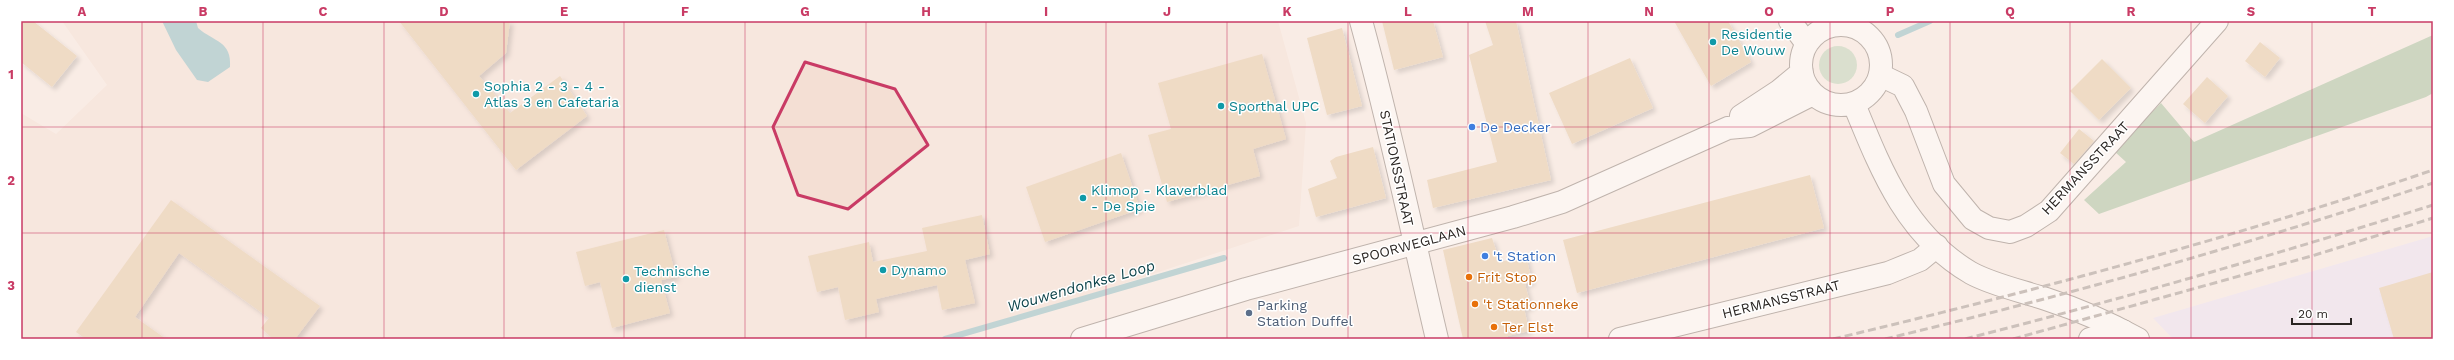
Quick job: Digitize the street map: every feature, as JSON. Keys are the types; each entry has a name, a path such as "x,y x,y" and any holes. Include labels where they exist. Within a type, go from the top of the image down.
{"street":[{"name":"STATIONSSTRAAT","path":"1361,21 1394,151 1437,339"},
{"path":"1790,21 1807,44"},
{"name":"HERMANSSTRAAT","path":"1880,75 1903,86 1916,111 1944,184 1956,201 1979,222 1989,228 2010,232 2026,226 2049,211 2217,21"},
{"path":"1822,24 1845,25 1860,30 1874,42 1881,58 1880,75 1872,91 1854,104 1834,104 1824,101 1813,94 1807,86 1802,72 1802,57 1807,44 1822,24"},
{"name":"SPOORWEGLAAN","path":"1728,128 1743,114 1779,91 1802,72"},
{"name":"SPOORWEGLAAN","path":"1082,339 1246,289 1562,202 1728,128 1750,126 1813,94"},
{"path":"1854,104 1891,190 1915,223 1937,246 1973,273 2058,303 2131,335"},
{"name":"HERMANSSTRAAT","path":"1620,339 1888,273 1920,260 1937,246"},
{"path":"2090,339 2131,335"}],"highlighted area":[{"path":"805,62 895,89 928,145 848,209 798,195 773,127"}],"shaded area":[{"path":"62,21 1278,21 1306,123 1299,226 954,339 21,339 21,113 56,134 107,85"},
{"path":"2433,236 2433,339 2173,339 2153,318"}],"green space":[{"path":"2433,35 2433,93 2426,97 2099,214 2084,200 2126,162 2114,151 2161,103 2194,142"},
{"path":"1834,46 1842,46 1849,49 1854,54 1857,65 1854,76 1849,81 1842,84 1834,84 1827,81 1822,76 1819,69 1819,61 1822,54 1827,49"}],"water":[{"path":"162,21 196,21 198,28 225,47 230,58 230,67 208,82 197,80 176,50"}],"building":[{"path":"21,21 33,21 77,56 52,87 21,62"},
{"name":"Sophia 2 - 3 - 4 - Atlas 3 en Cafetaria","path":"399,21 510,21 506,53 479,76 510,113 560,76 587,116 516,170"},
{"path":"1382,21 1433,21 1443,57 1394,70"},
{"path":"1485,21 1516,21 1551,180 1433,208 1427,180 1497,162 1469,55 1493,45"},
{"name":"Residentie De Wouw","path":"1674,21 1728,21 1751,62 1711,86"},
{"path":"1342,28 1362,106 1327,115 1307,38"},
{"path":"2260,42 2280,58 2265,77 2245,61"},
{"name":"Sporthal UPC","path":"1262,54 1286,139 1253,149 1260,176 1167,202 1148,135 1171,129 1158,83"},
{"path":"1630,58 1653,108 1572,144 1549,93"},
{"path":"2102,59 2131,88 2099,120 2070,91"},
{"path":"2207,77 2228,96 2205,123 2183,104"},
{"path":"2079,129 2094,141 2074,164 2060,153"},
{"path":"1373,147 1386,198 1316,217 1308,189 1337,178 1330,161 1336,157"},
{"name":"Klimop - Klaverblad - De Spie","path":"1121,153 1140,209 1045,242 1026,187"},
{"path":"1810,175 1824,228 1577,293 1563,240"},
{"path":"171,200 320,306 295,339 273,339 261,328 269,318 179,253 135,317 166,339 86,339 76,332"},
{"name":"Dynamo","path":"982,215 990,254 965,260 975,303 942,310 937,285 876,299 879,312 845,320 838,287 817,292 808,256 869,242 873,262 927,251 922,228"},
{"name":"Technische dienst","path":"664,230 676,277 661,280 670,313 612,328 600,282 585,286 576,252"},
{"path":"1492,238 1500,262 1526,256 1532,282 1525,284 1531,307 1524,308 1529,331 1507,336 1508,339 1463,339 1443,250"},
{"path":"2433,272 2433,339 2394,339 2379,288"}],"waterway":[{"name":"Wouwendonkse Loop","path":"1898,35 1930,21"},
{"name":"Wouwendonkse Loop","path":"945,339 1224,258"}],"railway":[{"path":"1833,339 1984,302 2135,262 2285,218 2433,170"},
{"path":"1885,339 2160,267 2433,183"},
{"path":"1965,339 2200,275 2433,205"},
{"path":"2013,339 2315,255 2433,218"}],"place":[{"name":"Residentie De Wouw","path":"1713,42"},
{"name":"Sophia 2 - 3 - 4 - Atlas 3 en Cafetaria","path":"476,94"},
{"name":"Sporthal UPC","path":"1221,106"},
{"name":"De Decker","path":"1472,127"},
{"name":"Klimop - Klaverblad - De Spie","path":"1083,198"},
{"name":"'t Station","path":"1485,256"},
{"name":"Dynamo","path":"883,270"},
{"name":"Frit Stop","path":"1469,277"},
{"name":"Technische dienst","path":"626,279"},
{"name":"'t Stationneke","path":"1475,304"},
{"name":"Parking Station Duffel","path":"1249,313"},
{"name":"Ter Elst","path":"1494,327"}]}
